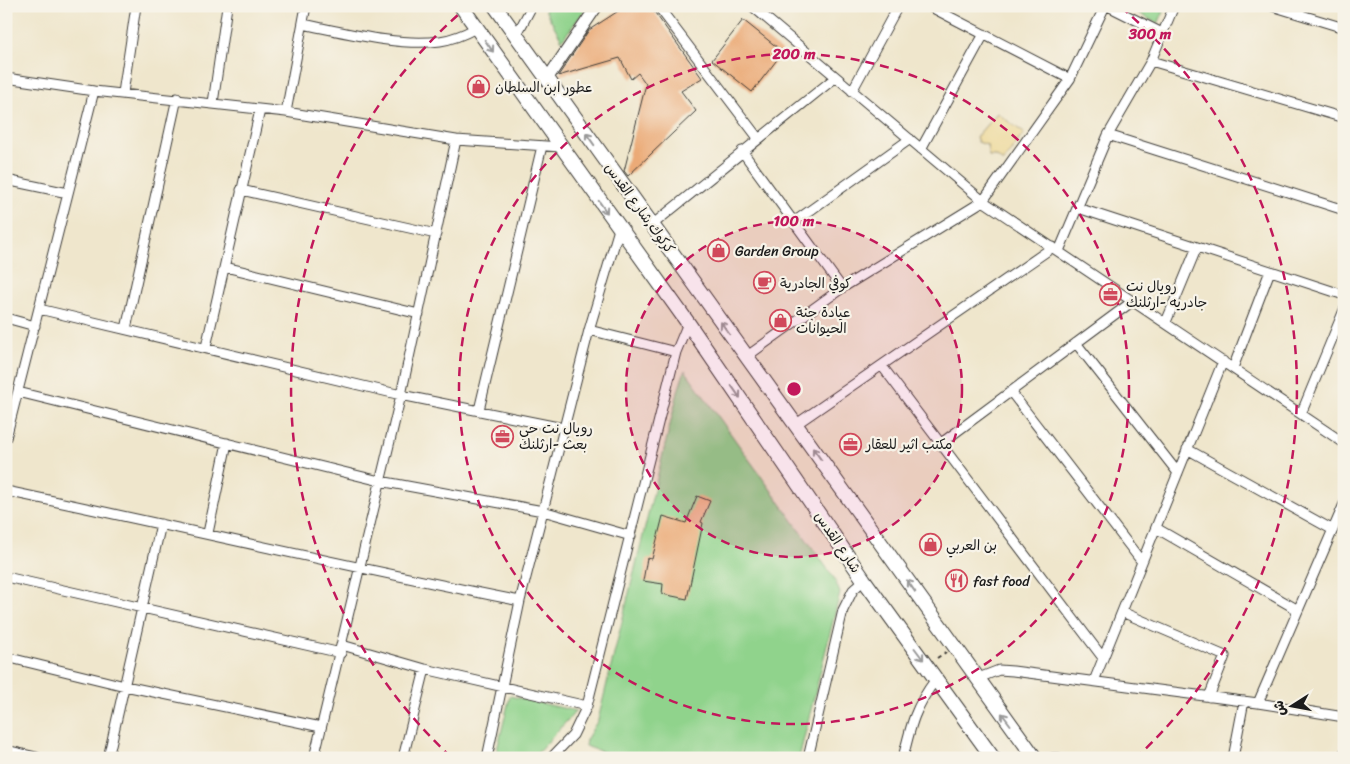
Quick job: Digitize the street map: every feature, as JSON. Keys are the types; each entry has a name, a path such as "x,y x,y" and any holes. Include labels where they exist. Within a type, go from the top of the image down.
{"main road":[{"name":"كركوك,شارع القدس","path":"461,6 619,230 688,323"},
{"name":"كركوك,شارع القدس","path":"495,6 795,424"},
{"name":"شارع القدس","path":"688,323 864,580 993,758"},
{"path":"795,424 976,679 1035,758"}],"street":[{"path":"123,93 136,6"},
{"path":"213,103 227,6"},
{"path":"286,112 306,6"},
{"path":"516,36 532,6"},
{"path":"547,79 598,6"},
{"path":"658,6 758,138"},
{"path":"752,6 983,201 1344,443"},
{"path":"852,91 898,6"},
{"path":"929,6 1070,79"},
{"path":"746,357 842,288 983,201 1070,79 1106,6 1162,33"},
{"path":"795,424 1056,249 1078,208 1108,135 1151,61 1174,6"},
{"path":"1272,6 1298,10 1344,28"},
{"path":"303,24 378,38 423,42 451,39 476,28"},
{"path":"921,148 984,34"},
{"path":"1151,61 1344,118"},
{"path":"652,225 836,77"},
{"path":"7,80 286,112 456,140 561,147"},
{"path":"6,438 10,407 18,392 94,91"},
{"path":"126,329 177,98"},
{"path":"206,347 260,110"},
{"path":"1108,135 1344,210"},
{"path":"794,222 910,139"},
{"path":"314,758 401,395 456,140"},
{"path":"479,410 542,146"},
{"path":"742,151 842,288"},
{"path":"6,180 68,194"},
{"path":"241,190 436,234"},
{"path":"1078,208 1344,295"},
{"path":"487,758 520,601 563,428 588,330 619,230"},
{"path":"1166,322 1197,247"},
{"path":"225,267 419,314"},
{"path":"1234,368 1270,271"},
{"path":"940,444 1133,300"},
{"path":"39,309 206,347 401,395 563,428"},
{"path":"1301,414 1344,310"},
{"path":"6,318 35,326"},
{"path":"551,758 572,735 587,706 676,352 688,323"},
{"path":"588,330 676,352"},
{"path":"1076,343 1178,473"},
{"path":"1094,681 1223,361"},
{"path":"882,366 1103,658"},
{"path":"18,392 380,481 543,511 631,536"},
{"path":"1010,392 1142,562"},
{"path":"208,533 226,443"},
{"path":"1187,449 1333,530"},
{"path":"6,491 208,533 359,569 520,601"},
{"path":"1258,703 1344,504"},
{"path":"108,758 161,524"},
{"path":"1156,528 1298,610"},
{"path":"6,577 142,609 341,649 587,706"},
{"path":"808,758 843,610 853,590 864,580"},
{"path":"1122,612 1225,656 1209,697"},
{"path":"6,657 125,686 321,727"},
{"path":"403,758 425,669"},
{"path":"976,679 999,670 1244,701 1344,717"},
{"path":"903,758 914,714 919,702 936,679"},
{"path":"1233,758 1244,701"},
{"path":"6,751 36,758"},
{"path":"1343,758 1344,752"},
{"path":"1052,758 1059,758"}],"path":[{"path":"927,666 954,647"}],"green space":[{"path":"547,6 588,6 562,40 545,10"},
{"path":"1126,6 1166,6 1158,24"},
{"path":"685,370 834,578 840,593 799,758 608,758 609,754 585,746 586,740 598,720"},
{"path":"510,696 576,711 533,758 495,758"}],"sand":[{"path":"997,113 1024,133 1003,162 996,156 989,156 987,145 978,142 976,137"}],"building":[{"path":"626,6 650,6 702,78 681,91 696,111 628,176 624,171 646,84 638,73 631,79 620,58 558,76 589,30"},
{"path":"743,20 783,52 752,92 712,60"},
{"path":"697,496 710,501 701,522 703,523 687,599 662,594 663,584 643,581 647,558 652,559 663,516 686,523"}],"place":[{"name":"عطور ابن السلطان","path":"479,87"},
{"name":"Garden Group","path":"719,251"},
{"name":"كوفي الجادرية","path":"764,283"},
{"name":"رويال نت جادريه -ارثلنك","path":"1110,294"},
{"name":"عيادة جنة الحيوانات","path":"780,320"},
{"name":"رويال نت حي بعث -ارثلنك","path":"503,436"},
{"name":"مكتب اثير للعقار","path":"850,444"},
{"name":"بن العربي","path":"930,545"},
{"name":"fast food","path":"957,581"}]}
